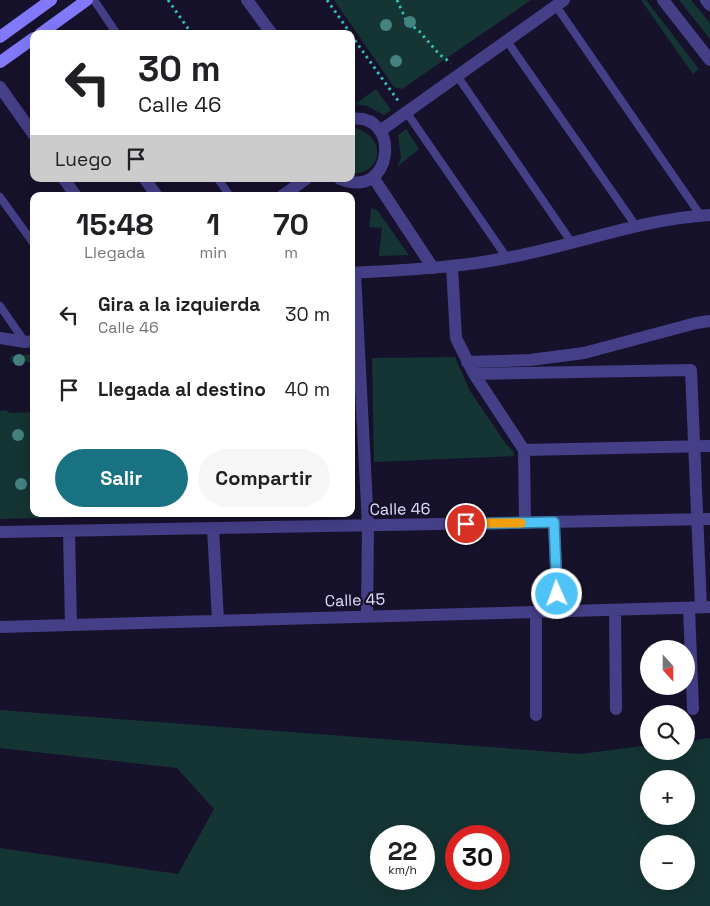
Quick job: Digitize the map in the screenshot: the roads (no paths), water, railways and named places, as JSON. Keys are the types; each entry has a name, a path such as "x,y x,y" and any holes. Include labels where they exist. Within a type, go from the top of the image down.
{"main road":[{"path":"0,36 51,0"},
{"path":"46,30 87,0"},
{"path":"0,62 30,41"}],"street":[{"path":"247,0 269,30"},
{"path":"663,0 710,60"},
{"path":"706,0 710,5"},
{"path":"380,132 560,3"},
{"path":"0,86 30,129"},
{"path":"355,119 365,120 380,132 385,141 386,151 385,161 380,170 373,177 362,182 355,182"},
{"path":"373,177 433,268"},
{"path":"288,192 302,182"},
{"path":"355,273 452,267 507,258 636,226 705,215"},
{"path":"452,267 456,338 474,374 524,450 525,523"},
{"path":"355,307 368,526 367,616"},
{"path":"467,362 530,360 584,353 696,322 710,321"},
{"path":"0,338 29,341"},
{"path":"474,374 691,370 694,446 704,520 700,607 692,705"},
{"path":"524,450 710,446"},
{"name":"Calle 46","path":"0,532 704,520"},
{"path":"554,522 558,612"},
{"path":"213,528 218,621"},
{"path":"69,531 71,625"},
{"name":"Calle 45","path":"0,627 700,607"},
{"path":"615,610 616,709"},
{"path":"536,613 536,715"}],"lane":[{"path":"94,0 115,30"},
{"path":"560,3 705,215"},
{"path":"507,41 636,226"},
{"path":"461,75 572,243"},
{"path":"407,113 507,258"},
{"path":"0,197 30,238"},
{"path":"0,306 29,341"}]}
